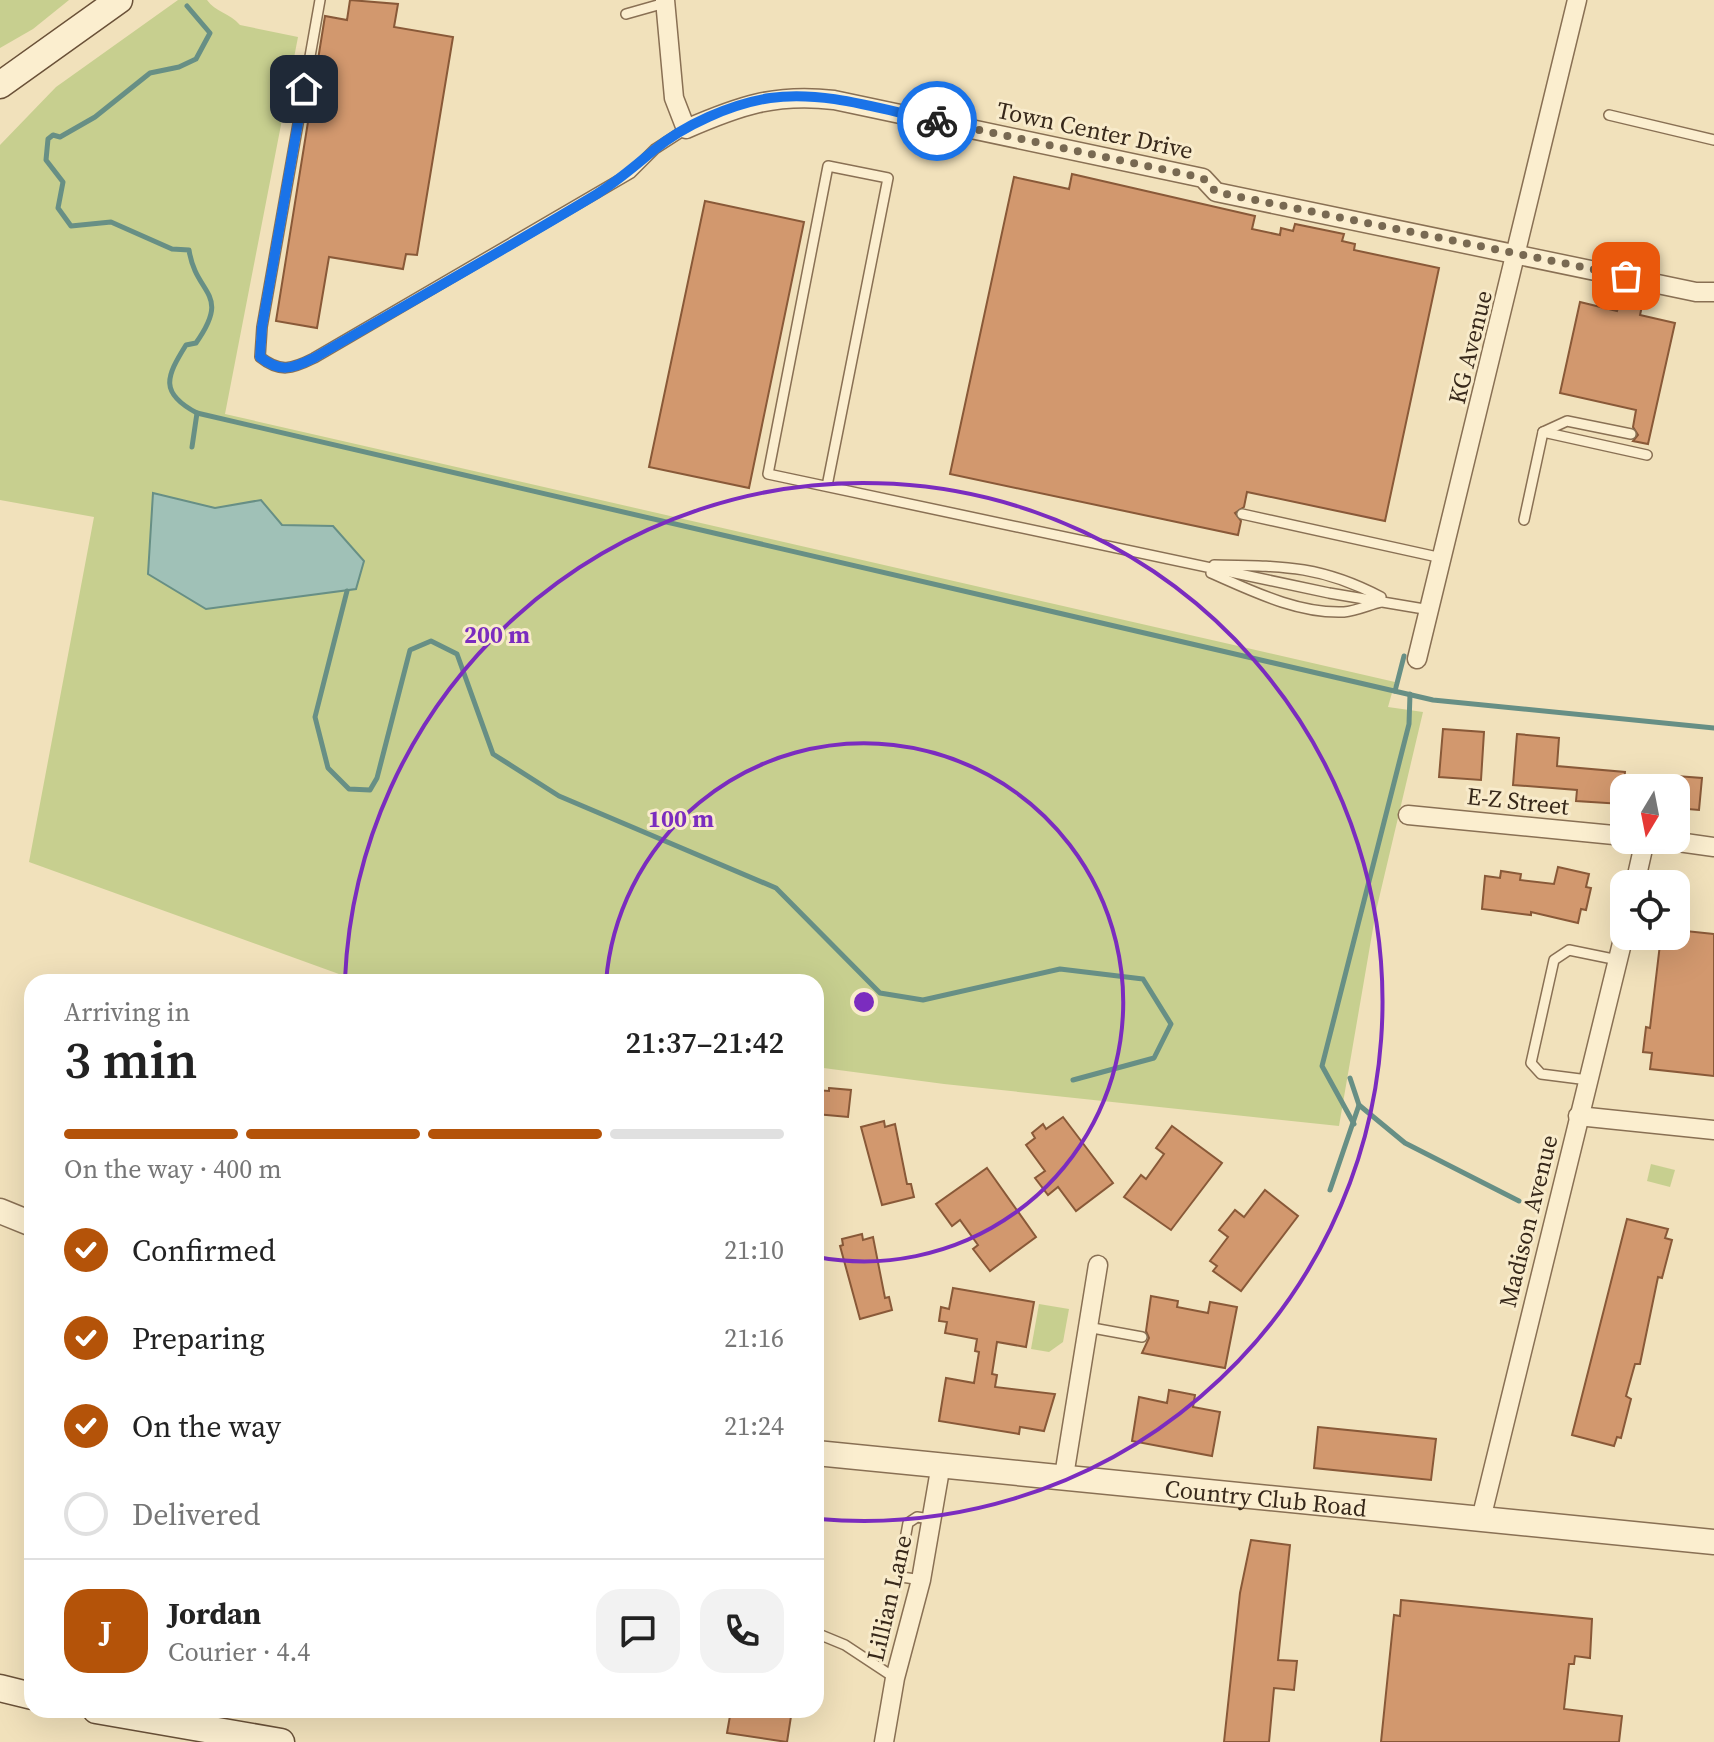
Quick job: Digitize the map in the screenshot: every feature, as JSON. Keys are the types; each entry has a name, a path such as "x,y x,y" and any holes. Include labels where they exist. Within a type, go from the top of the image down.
{"main road":[{"path":"0,85 119,0"},
{"path":"0,1688 24,1694"},
{"path":"142,1718 281,1742"}],"street":[{"name":"KG Avenue","path":"1417,659 1577,0"},
{"path":"665,2 674,98 686,129"},
{"name":"Town Center Drive","path":"686,129 767,98 800,96 834,100 1203,178 1216,192 1714,292"},
{"name":"E-Z Street","path":"1408,815 1610,835"},
{"path":"1690,844 1714,847"},
{"name":"Madison Avenue","path":"1481,1519 1620,950"},
{"path":"1578,1116 1714,1130"},
{"path":"0,1211 24,1221"},
{"path":"1064,1476 1098,1265"},
{"name":"Country Club Road","path":"824,1454 1714,1542"},
{"name":"Lillian Lane","path":"884,1742 895,1678 921,1580 941,1464"}],"lane":[{"path":"320,0 262,327 260,357 274,368 292,369 314,358 557,218 631,173 655,149 686,129"},
{"path":"626,14 665,2"},
{"path":"1609,115 1714,140"},
{"path":"827,486 888,178 828,166 768,474 1191,565 1430,610"},
{"path":"1543,432 1567,421 1631,434"},
{"path":"1543,432 1647,455"},
{"path":"1524,520 1543,432"},
{"path":"1242,514 1442,558"},
{"path":"1191,565 1292,566 1345,579 1388,600"},
{"path":"1191,565 1272,599 1306,607 1344,612 1388,600"},
{"path":"1588,1080 1541,1074 1531,1063 1554,960 1569,950 1618,960"},
{"path":"1087,1327 1142,1337"},
{"path":"824,1636 845,1645 895,1678"}],"green space":[{"path":"0,0 69,0 33,29 0,48"},
{"path":"178,0 207,0 240,25 298,37 225,414 1395,682 1388,707 1423,712 1376,911 1339,1126 944,1084 824,1068 824,974 339,974 29,862 94,517 0,500 0,145 56,87"},
{"path":"1651,1164 1675,1170 1670,1187 1647,1181"},
{"path":"1039,1304 1069,1309 1063,1342 1049,1352 1031,1349"}],"water":[{"path":"153,493 215,508 261,500 282,525 333,526 364,561 356,589 206,609 148,574"}],"building":[{"path":"350,0 398,4 394,27 453,37 417,255 406,254 403,269 329,257 317,328 276,321 325,16 347,20"},
{"path":"1072,174 1255,216 1252,229 1280,235 1281,228 1293,231 1295,224 1344,234 1342,241 1355,244 1354,250 1439,268 1385,521 1247,492 1244,507 1235,513 1241,521 1238,535 950,474 1014,177 1069,189"},
{"path":"705,201 804,222 749,488 649,467"},
{"path":"1620,301 1642,306 1640,315 1675,323 1648,444 1633,441 1638,435 1633,427 1636,410 1560,393 1580,302 1617,311"},
{"path":"1443,729 1484,732 1481,780 1439,777"},
{"path":"1517,734 1559,738 1557,766 1625,772 1610,774 1610,803 1576,801 1577,790 1513,785"},
{"path":"1690,777 1702,778 1699,810 1690,809"},
{"path":"1558,867 1589,874 1586,887 1591,888 1586,910 1581,909 1578,923 1531,912 1531,915 1482,909 1485,876 1500,878 1501,871 1521,874 1520,880 1554,884"},
{"path":"1690,931 1714,934 1714,1076 1650,1069 1652,1053 1643,1052 1646,1027 1650,1028 1659,950 1690,950"},
{"path":"829,1088 851,1090 848,1117 824,1115 824,1091 829,1091"},
{"path":"1063,1117 1113,1183 1076,1211 1058,1187 1048,1195 1035,1178 1045,1171 1026,1145 1035,1138 1032,1133 1043,1124 1046,1129"},
{"path":"884,1121 885,1127 895,1124 907,1184 911,1184 914,1197 882,1205 861,1127"},
{"path":"1172,1126 1222,1163 1171,1230 1124,1197 1141,1175 1146,1179 1164,1154 1156,1148"},
{"path":"987,1168 1036,1237 990,1271 973,1249 978,1245 960,1220 952,1226 936,1204"},
{"path":"1265,1190 1298,1216 1241,1291 1213,1271 1217,1266 1210,1261 1228,1237 1219,1230 1235,1210 1244,1217"},
{"path":"1627,1219 1668,1229 1665,1238 1672,1240 1662,1278 1658,1277 1640,1364 1635,1364 1626,1396 1631,1399 1621,1438 1617,1437 1614,1446 1572,1435"},
{"path":"862,1234 863,1240 873,1237 885,1298 889,1297 892,1310 860,1319 840,1246 843,1245 842,1239"},
{"path":"953,1288 1034,1302 1026,1347 997,1342 992,1374 997,1375 995,1387 1055,1394 1044,1431 1020,1427 1019,1434 939,1421 946,1378 974,1383 979,1352 975,1351 977,1339 945,1333 947,1322 939,1321 941,1307 949,1309"},
{"path":"1151,1296 1178,1301 1177,1307 1208,1313 1210,1302 1237,1307 1225,1368 1142,1353 1149,1338 1146,1331"},
{"path":"1169,1390 1195,1395 1193,1407 1220,1412 1212,1456 1132,1441 1139,1397 1167,1403"},
{"path":"1318,1427 1436,1439 1431,1480 1314,1468"},
{"path":"1251,1540 1290,1545 1278,1660 1297,1661 1294,1690 1274,1688 1269,1742 1224,1742 1240,1593"},
{"path":"1401,1600 1592,1619 1590,1658 1575,1656 1574,1664 1569,1664 1564,1709 1622,1716 1619,1742 1381,1742 1394,1615 1400,1616"},
{"path":"730,1718 791,1718 787,1742 727,1733"}],"waterway":[{"path":"187,6 210,33 196,59 179,67 150,73 95,117 60,137 53,135 48,139 46,160 63,182 58,208 71,226 111,222 172,249 189,250 198,277 209,295 211,313 196,343 186,345 179,356 170,384 176,398 197,413 1433,700 1714,728"},
{"path":"192,447 197,413"},
{"path":"347,591 315,717 328,768 349,789 370,790 377,778 410,650 431,641 457,654 493,754 559,796 776,888 880,993 923,1000 1060,969 1143,979 1171,1024 1154,1058 1073,1080"},
{"path":"1395,691 1404,656"},
{"path":"1354,1124 1322,1066 1409,724 1410,694"},
{"path":"1350,1078 1359,1105"},
{"path":"1330,1190 1359,1105 1405,1143 1519,1201"}],"way so far":[{"path":"937,121 1203,178 1216,192 1626,276"}],"route":[{"path":"304,89 262,327 260,357 274,368 292,369 314,358 631,173 655,149 686,129 723,113 767,98 800,96 937,121"}]}
